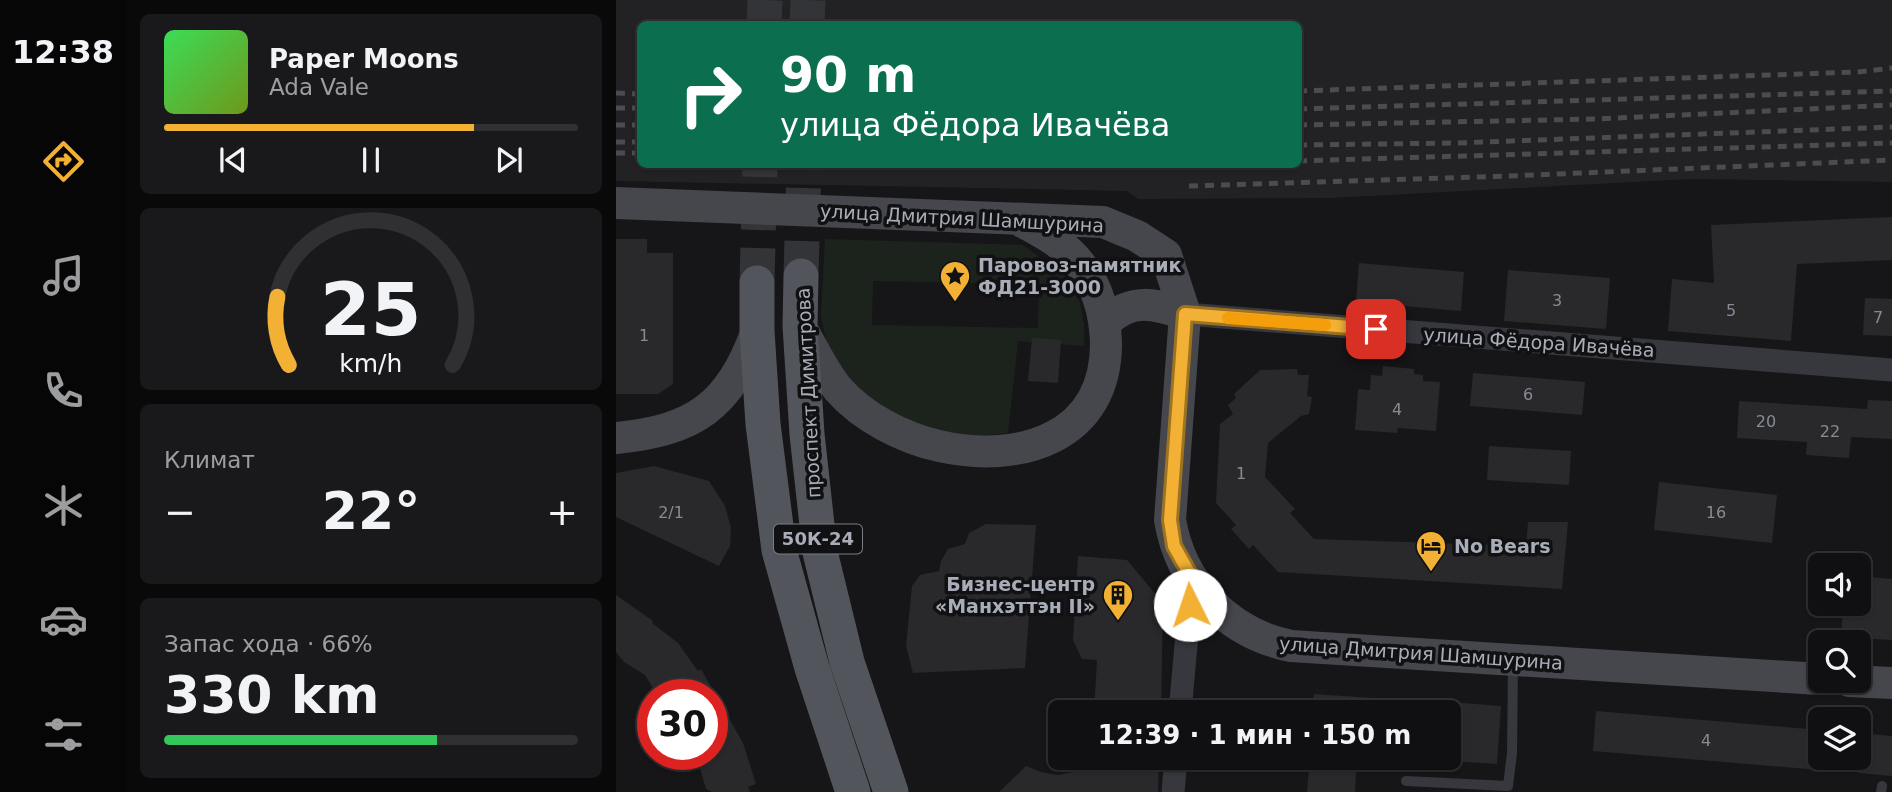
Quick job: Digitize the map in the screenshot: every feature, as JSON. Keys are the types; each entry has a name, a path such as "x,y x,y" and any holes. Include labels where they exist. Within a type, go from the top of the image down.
{"main road":[{"name":"проспект Димитрова","path":"801,276 800,326 807,434 820,552 847,662 891,792"},
{"name":"50К-24","path":"757,283 763,424 779,550 812,668 853,792"}],"street":[{"name":"улица Дмитрия Шамшурина","path":"616,204 1104,222 1137,236 1166,255 1185,314 1170,520 1174,546 1192,578 1222,613 1266,641 1291,646 1808,678"},
{"path":"800,326 838,390 873,418 917,441 958,450 1002,452 1042,444 1069,428 1085,412 1096,395 1103,375 1106,322 1095,289 1084,268 1050,236 1013,217"},
{"path":"1106,322 1120,309 1154,304 1185,314"},
{"name":"улица Фёдора Ивачёва","path":"1185,314 1892,370"},
{"path":"616,438 650,435 677,427 701,414 727,393 744,365 757,331"},
{"path":"1181,700 1192,578"},
{"path":"1871,682 1892,683"},
{"path":"1173,792 1175,770"}],"lane":[{"path":"1406,780 1508,786 1513,753 1513,660"}],"shaded area":[{"path":"616,0 1892,0 1892,182 1691,179 1331,198 1138,199 1127,191 616,181"},
{"path":"825,239 1023,245 1064,275 1080,303 1084,346 1018,341 1008,433 967,437 922,427 884,409 830,364 821,315","holes":["873,281 1039,284 1038,328 872,325"]}],"building":[{"path":"1892,217 1892,260 1797,264 1791,341 1668,331 1672,279 1714,283 1711,225"},
{"path":"616,239 647,239 647,253 673,253 673,384 658,394 616,394"},
{"path":"1359,263 1464,272 1461,311 1356,302"},
{"path":"1508,270 1610,278 1606,329 1504,321"},
{"path":"1865,298 1892,299 1892,336 1863,335"},
{"path":"1032,338 1061,340 1058,383 1028,381"},
{"path":"1383,366 1414,369 1414,374 1423,375 1423,381 1440,382 1436,431 1398,428 1397,433 1355,430 1358,389 1370,390 1371,375 1382,376"},
{"path":"1297,369 1298,375 1309,375 1307,396 1312,397 1309,414 1301,416 1268,443 1265,477 1295,509 1290,513 1314,539 1526,546 1528,522 1568,522 1562,589 1278,572 1253,545 1249,549 1231,529 1236,525 1216,503 1220,424 1233,414 1228,405 1236,398 1234,394 1260,370"},
{"path":"1473,373 1585,382 1582,415 1470,406"},
{"path":"1868,400 1892,401 1892,439 1851,437 1849,458 1806,455 1807,442 1737,438 1739,401 1867,409"},
{"path":"1489,446 1571,451 1569,485 1487,480"},
{"path":"654,466 709,481 725,506 731,528 730,546 719,566 616,517 616,473"},
{"path":"1659,482 1777,495 1772,543 1654,530"},
{"path":"986,524 1036,525 1025,668 913,673 906,646 912,586 920,575 939,571 948,549 965,544 969,533"},
{"name":"Бизнес-центр «Манхэттэн II»","path":"1078,556 1127,560 1163,603 1161,700 1095,700 1097,660 1082,659 1073,640"},
{"path":"1871,577 1892,579 1892,640 1871,639 1871,630 1841,630 1842,616 1871,616"},
{"path":"616,595 678,643 707,679 647,679 624,662 616,652"},
{"path":"1314,694 1389,699 1389,700 1313,700"},
{"path":"1461,703 1501,706 1497,764 1461,762"},
{"path":"1596,711 1808,729 1808,769 1593,751"},
{"path":"728,717 743,743 756,784 748,787 750,792 712,792 706,789 701,770 728,770"},
{"path":"1871,734 1892,736 1892,776 1858,773 1858,770 1871,770"},
{"path":"1026,766 1058,775 1077,771 1159,770 1158,792 999,792"},
{"path":"1309,770 1356,770 1355,792 1307,792"}],"tunnel":[{"path":"764,21 765,0"},
{"path":"807,21 808,0"},
{"path":"757,283 760,168"},
{"path":"801,276 804,168"}],"railway":[{"path":"1302,91 1858,72 1892,68"},
{"path":"1302,109 1892,91"},
{"path":"616,93 637,94"},
{"path":"1302,125 1596,119 1892,105"},
{"path":"616,108 637,108"},
{"path":"616,125 637,125"},
{"path":"1302,145 1457,143 1892,127"},
{"path":"616,142 637,142"},
{"path":"1302,161 1892,143"},
{"path":"616,153 637,153"},
{"path":"1189,186 1892,160"}],"slow traffic":[{"path":"1228,318 1325,325"}],"place":[{"name":"Паровоз-памятник ФД21-3000","path":"955,303"},
{"name":"No Bears","path":"1431,573"},
{"name":"Бизнес-центр «Манхэттэн II»","path":"1118,622"}],"route":[{"path":"1190,605 1192,578 1174,546 1170,520 1185,314 1376,329"}]}
